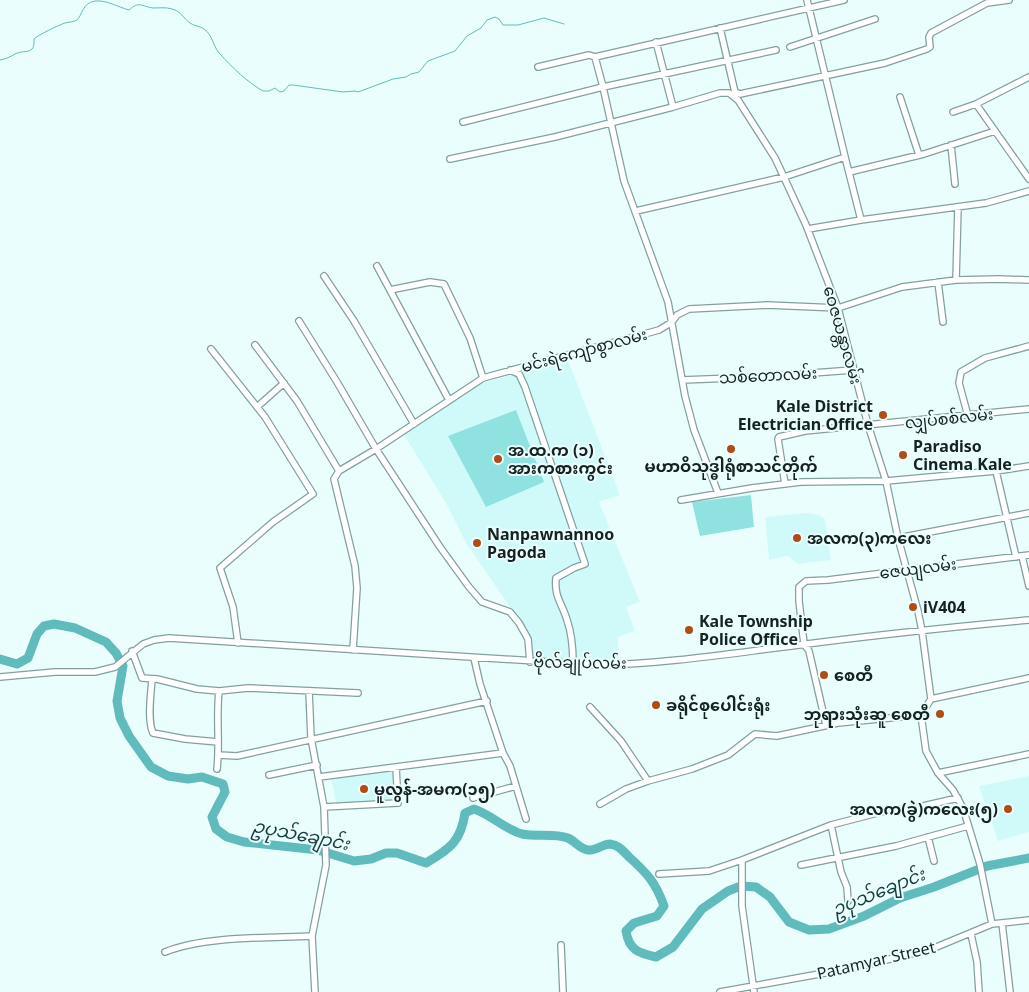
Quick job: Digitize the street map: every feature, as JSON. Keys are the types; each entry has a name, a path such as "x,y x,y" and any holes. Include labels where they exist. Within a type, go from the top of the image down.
{"street":[{"path":"807,0 862,220"},
{"path":"538,67 589,55 594,57 844,0"},
{"path":"720,28 734,88 740,94 885,63 927,49 930,47 929,38 931,33 987,3 1009,0"},
{"path":"790,47 875,19"},
{"path":"656,42 673,108"},
{"path":"463,122 604,87 776,50"},
{"path":"594,57 604,87 624,181 668,302 685,396 694,430 718,493"},
{"path":"953,112 976,104 1029,77"},
{"name":"ဝေဇယန္တာလမ်း","path":"450,159 555,137 673,108 720,93 729,93 738,100 775,158 808,229 838,308 868,425 886,481 898,538 922,631 931,699"},
{"path":"900,97 919,155"},
{"path":"976,104 1029,179"},
{"path":"849,172 919,155 995,131"},
{"path":"951,146 955,184"},
{"path":"636,211 784,177 845,157"},
{"path":"808,229 986,203 1029,191"},
{"path":"956,280 958,207"},
{"path":"377,266 449,400"},
{"path":"324,276 354,321 414,424"},
{"name":"မင်းရဲကျော်စွာလမ်း","path":"339,471 376,449 483,378 659,330 672,322 677,315 689,309 767,306 838,308 902,287 956,280 1029,280"},
{"path":"390,290 430,282 444,284 470,338 483,378"},
{"path":"938,282 943,322"},
{"path":"299,321 376,449 435,540 469,587 482,602 510,612 519,623 528,639 530,662"},
{"path":"255,345 298,401 339,471 334,480 355,566 357,588 353,650"},
{"path":"968,416 959,383 961,372 985,358 1029,346"},
{"path":"211,349 257,407 313,494 273,522 220,568 232,607 238,642"},
{"path":"510,370 519,374 583,554 585,564 556,578 554,589 567,619 573,642 573,664"},
{"name":"သစ်တောလမ်း","path":"682,380 760,377 853,370"},
{"path":"257,407 284,384"},
{"name":"လျှပ်စစ်လမ်း","path":"785,484 779,437 805,431 1029,409"},
{"path":"681,500 801,482 886,481 996,471 1029,466"},
{"path":"996,471 1005,517 1029,586"},
{"path":"898,538 1029,513"},
{"name":"ဇေယျလမ်း","path":"804,644 799,587 806,581 828,580 1029,555"},
{"name":"ဗိုလ်ချုပ်လမ်း","path":"0,677 55,672 95,672 114,667 143,644 158,639 180,638 530,662 625,665 1029,620"},
{"path":"804,644 809,651 826,725"},
{"path":"132,651 142,678 197,689 219,691 248,688 358,693"},
{"path":"474,658 480,684 503,753 510,766 526,819"},
{"path":"992,924 980,864 963,808 953,790 938,773 926,751 921,715 931,699 1029,678"},
{"path":"152,679 150,709 153,733 185,739 218,742"},
{"path":"216,769 219,691"},
{"path":"309,691 311,738 320,777 324,807 326,866 312,936 315,992"},
{"path":"218,756 237,756 311,738 487,701"},
{"path":"590,707 621,741 648,781"},
{"path":"600,804 626,789 692,769 728,755 755,734 777,736 838,722 921,715"},
{"path":"320,777 503,753"},
{"path":"938,773 1029,754"},
{"path":"269,775 317,765"},
{"path":"324,807 398,803 396,767"},
{"path":"473,798 516,786"},
{"path":"659,874 709,871 742,860 831,824 885,811 910,809 958,798"},
{"path":"831,824 841,872 847,887 848,901"},
{"path":"801,865 896,846 968,826"},
{"path":"928,837 934,861"},
{"path":"742,860 742,906 753,989"},
{"name":"Patamyar Street","path":"720,992 753,989 867,964 934,948 992,924 1029,920"},
{"path":"1002,922 1010,992"},
{"path":"970,934 977,962 979,992"},
{"path":"165,952 178,947 217,941 312,936"},
{"path":"562,945 563,992"}],"shaded area":[{"path":"568,360 620,495 599,502 640,602 626,607 635,631 618,637 619,662 533,658 532,639 466,543 446,503 404,435 482,383"},
{"name":"အ.ထ.က (၁) အားကစားကွင်း","path":"516,410 544,482 486,507 448,436"},
{"path":"751,495 754,527 700,536 692,502"},
{"name":"အလက(၃)ကလေး","path":"807,513 819,515 825,519 831,560 798,564 788,556 769,560 765,517"},
{"name":"မူလွန်-အမက(၁၅)","path":"393,771 396,801 336,803 331,776"},
{"name":"အလက(ခွဲ)ကလေး(၅)","path":"1029,776 1029,832 998,841 979,786"}],"waterway":[{"path":"0,60 31,50 36,37 62,24 77,20 87,4 99,1 129,10 140,5 153,8 170,8 178,11 190,23 207,32 225,59 246,79 263,91 275,88 280,92 284,91 289,85 293,85 343,92 358,92 419,72 428,61 455,51 467,36 481,28 487,20 495,17 503,25 518,25 544,18 564,24"},
{"name":"ဥပုသ်ချောင်း","path":"0,659 17,664 28,658 37,634 44,626 54,624 75,628 106,642 116,653 123,666 117,701 120,718 129,736 151,767 168,776 188,779 202,777 223,784 225,792 212,817 216,829 227,837 244,842 318,850 354,861 371,859 386,853 397,853 426,863 453,843 461,831 465,813 474,809 509,829 522,834 551,835 568,838 588,850 607,844 616,846 641,868 650,879 658,891 664,906 657,916 634,923 626,931 629,943 635,950 656,957 673,947 702,909 728,891 741,886 756,887 770,897 789,922 809,930 829,929 864,916 900,898 987,866 1029,858"}],"place":[{"name":"Kale District Electrician Office","path":"883,415"},
{"name":"မဟာဝိသုဒ္ဓါရုံစာသင်တိုက်","path":"731,449"},
{"name":"Paradiso Cinema Kale","path":"903,455"},
{"name":"အ.ထ.က (၁) အားကစားကွင်း","path":"498,459"},
{"name":"အလက(၃)ကလေး","path":"797,538"},
{"name":"Nanpawnannoo Pagoda","path":"477,543"},
{"name":"iV404","path":"913,607"},
{"name":"Kale Township Police Office","path":"689,630"},
{"name":"စေတီ","path":"824,675"},
{"name":"ခရိုင်စုပေါင်းရုံး","path":"656,705"},
{"name":"ဘုရားသုံးဆူ စေတီ","path":"940,714"},
{"name":"မူလွန်-အမက(၁၅)","path":"364,789"},
{"name":"အလက(ခွဲ)ကလေး(၅)","path":"1008,809"}]}
